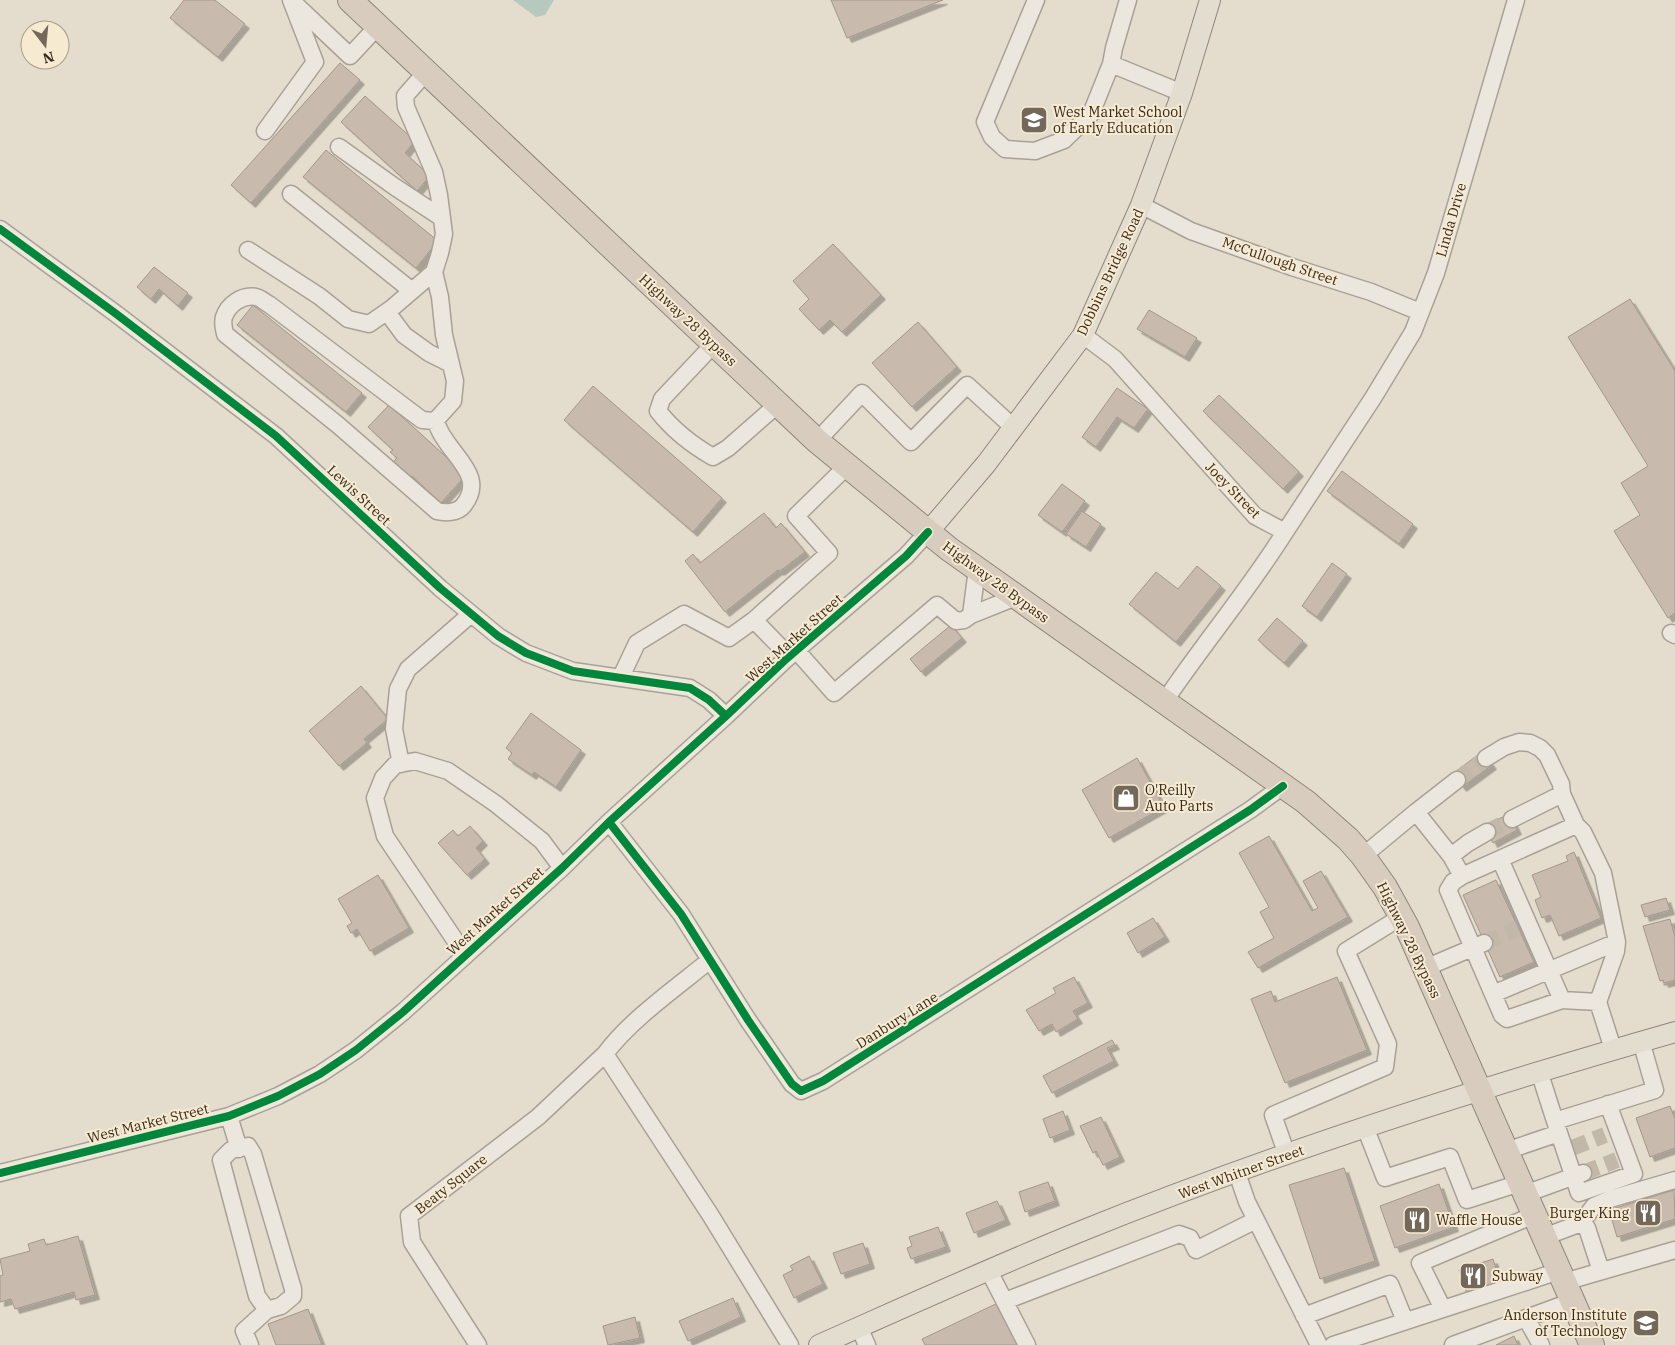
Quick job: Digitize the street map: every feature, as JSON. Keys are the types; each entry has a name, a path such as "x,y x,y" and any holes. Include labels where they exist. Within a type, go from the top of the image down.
{"highway":[{"name":"Highway 28 Bypass","path":"350,0 714,344 847,466 977,569 1282,786 1322,816 1348,839 1363,856 1385,887 1401,917 1592,1345"}],"main road":[{"name":"Dobbins Bridge Road","path":"928,532 974,479 1083,335 1141,205 1182,93 1210,0"},
{"name":"West Whitner Street","path":"819,1345 863,1336 989,1271 1084,1230 1237,1173 1365,1127 1478,1090 1675,1032"}],"street":[{"path":"291,0 350,56 378,26"},
{"path":"265,131 315,62 291,0"},
{"path":"1036,0 985,122 992,137 1006,149 1035,151 1064,140 1092,114 1111,64 1128,0"},
{"name":"Linda Drive","path":"1285,532 1413,332 1436,273 1516,0"},
{"path":"1111,64 1182,93"},
{"path":"426,72 405,96 406,108 434,172 444,234 434,272 440,297 444,335 455,381 453,402 435,421"},
{"path":"338,148 442,218"},
{"path":"291,194 412,291"},
{"name":"McCullough Street","path":"1141,205 1191,231 1292,267 1372,292 1420,312"},
{"name":"Lewis Street","path":"0,229 115,313 276,436 440,588 498,636 526,653 573,671 690,688 709,700 726,716"},
{"path":"248,250 319,296 348,320 369,324 387,312 434,272"},
{"path":"256,297 270,305 422,420 435,421 444,438 462,462 472,482 470,495 461,509 445,513 438,511 338,425 225,334 224,318 230,305 242,298 256,297"},
{"path":"387,312 404,335 429,353 451,364"},
{"name":"Joey Street","path":"1083,335 1115,359 1255,516 1285,532"},
{"path":"714,344 662,399 658,411 668,423 697,448 713,457 728,448 778,404"},
{"path":"818,441 862,393 911,442 967,385 1014,428"},
{"path":"621,677 637,644 684,614 729,638 754,620 829,553 796,516 847,466"},
{"name":"West Market Street","path":"0,1173 228,1116 278,1096 320,1074 356,1050 403,1012 562,868 609,822 793,653 906,556 928,532"},
{"path":"1164,702 1197,653 1264,566 1285,532"},
{"path":"971,615 977,569"},
{"path":"754,620 793,653 834,693 936,605 956,621 964,620 971,615 1016,597"},
{"path":"401,764 394,729 398,689 408,669 472,614"},
{"path":"1486,758 1504,747 1519,742 1530,743 1540,748 1547,755 1561,784 1562,794 1576,825 1583,832 1603,873 1617,942 1616,951 1598,1002 1613,1049"},
{"path":"465,954 385,836 375,798 383,778 395,765 415,761 448,771 496,804 542,841 562,868"},
{"path":"1363,856 1457,780"},
{"name":"Danbury Lane","path":"609,822 681,914 792,1084 801,1091 832,1076 1250,810 1282,786"},
{"path":"1512,819 1562,794"},
{"path":"1416,812 1452,856 1462,876"},
{"path":"1576,825 1462,876 1453,882 1448,890 1479,945 1493,994 1502,1016 1507,1019 1562,1000 1598,1002"},
{"path":"1452,856 1468,843 1487,832"},
{"path":"1500,859 1523,926 1549,970 1562,1000"},
{"path":"1287,1155 1273,1115 1385,1067 1388,1044 1346,951 1401,917"},
{"path":"1493,994 1617,942"},
{"path":"1425,968 1479,945"},
{"name":"Beaty Square","path":"478,1345 412,1242 409,1216 538,1117 639,1019 710,960"},
{"path":"1506,1151 1608,1104 1655,1090 1641,1041"},
{"path":"605,1054 712,1216 790,1345"},
{"path":"1539,1071 1557,1127 1578,1174 1579,1193 1634,1174 1622,1158 1611,1132 1608,1104"},
{"path":"228,1116 239,1149"},
{"path":"1365,1127 1385,1178 1450,1157 1467,1200 1526,1197"},
{"path":"250,1345 244,1331 266,1310 281,1306 293,1296 293,1289 253,1154 248,1146 231,1150 221,1160 257,1296 266,1310"},
{"path":"1237,1173 1247,1202 1319,1345"},
{"path":"1443,1309 1420,1263 1526,1197 1578,1174"},
{"path":"1544,1237 1581,1223 1594,1206 1610,1199 1675,1180"},
{"path":"1005,1301 1179,1234 1190,1238 1196,1250 1256,1220"},
{"path":"1581,1223 1587,1228 1601,1271"},
{"path":"1333,1345 1443,1309 1565,1284 1601,1271 1675,1250"},
{"path":"989,1271 1027,1345"},
{"path":"1304,1316 1390,1284 1405,1321"},
{"path":"1457,1344 1526,1318 1565,1284"},
{"path":"1526,1318 1541,1345"}],"shaded area":[{"path":"513,0 554,0 545,15 536,17"}],"building":[{"path":"184,0 215,0 245,24 218,57 170,18"},
{"path":"831,0 943,0 847,38"},
{"path":"340,63 360,80 251,203 231,185"},
{"path":"365,96 415,141 405,153 430,176 417,191 341,122"},
{"path":"326,150 438,241 416,268 303,177"},
{"path":"833,244 881,295 842,332 830,320 819,330 799,309 809,299 793,281"},
{"path":"154,267 188,293 178,306 159,289 151,299 137,287"},
{"path":"1630,299 1675,371 1675,613 1668,618 1614,531 1640,515 1621,483 1648,466 1568,337"},
{"path":"253,305 362,393 346,412 237,325"},
{"path":"1149,310 1197,338 1185,357 1137,329"},
{"path":"918,322 957,367 912,407 872,363"},
{"path":"593,386 722,498 693,532 564,420"},
{"path":"1117,388 1148,409 1134,428 1117,417 1096,447 1082,437"},
{"path":"1219,395 1299,472 1283,489 1203,411"},
{"path":"389,405 466,475 441,503 412,476 409,479 392,463 397,458 390,452 393,450 368,427"},
{"path":"1342,471 1413,524 1399,544 1327,491"},
{"path":"1062,484 1085,501 1062,532 1038,515"},
{"path":"1082,511 1101,524 1086,547 1066,534"},
{"path":"764,513 776,528 781,523 805,552 780,571 778,570 725,612 685,561 693,554 700,563"},
{"path":"1332,563 1347,574 1317,617 1302,606"},
{"path":"1197,566 1221,586 1176,642 1129,604 1156,572 1178,589"},
{"path":"1277,618 1303,641 1284,663 1258,640"},
{"path":"951,625 962,638 921,672 910,659"},
{"path":"361,686 388,719 364,739 367,743 339,766 309,731"},
{"path":"531,713 581,750 556,787 534,772 532,775 508,759 512,753 506,748"},
{"path":"1482,752 1492,765 1462,787 1452,774"},
{"path":"1137,758 1164,807 1109,838 1082,790"},
{"path":"1509,814 1517,830 1493,843 1484,826"},
{"path":"470,826 483,841 476,848 485,859 467,875 438,843 453,830 458,836"},
{"path":"1269,836 1312,911 1318,908 1303,881 1321,871 1348,917 1258,968 1248,952 1274,938 1260,912 1269,907 1239,853"},
{"path":"1574,852 1601,918 1559,936 1550,915 1542,918 1535,900 1541,897 1532,875 1568,861 1566,856"},
{"path":"378,875 409,928 370,951 357,929 351,933 347,926 352,923 338,899"},
{"path":"1496,880 1534,962 1500,977 1463,895"},
{"path":"1666,898 1670,910 1645,917 1641,905"},
{"path":"1153,918 1165,937 1138,953 1127,933"},
{"path":"1670,919 1675,937 1675,980 1664,983 1663,980 1660,981 1643,926"},
{"path":"1074,977 1088,1003 1073,1011 1078,1019 1056,1032 1052,1024 1039,1031 1026,1010 1056,993 1053,988"},
{"path":"1337,977 1367,1050 1285,1083 1251,999 1271,991 1275,1002"},
{"path":"1112,1040 1115,1045 1107,1048 1114,1061 1052,1093 1043,1076"},
{"path":"1670,1106 1675,1119 1675,1148 1650,1157 1636,1118"},
{"path":"1063,1111 1070,1130 1050,1138 1043,1119"},
{"path":"1101,1117 1120,1157 1103,1165 1096,1151 1093,1153 1080,1126"},
{"path":"1344,1168 1375,1261 1320,1279 1289,1185"},
{"path":"1048,1182 1055,1201 1025,1212 1019,1192"},
{"path":"1439,1184 1454,1227 1395,1248 1380,1206"},
{"path":"1674,1190 1675,1219 1617,1237 1609,1210"},
{"path":"997,1201 1006,1220 974,1233 966,1213"},
{"path":"938,1227 946,1247 911,1259 907,1248 912,1246 909,1237"},
{"path":"78,1236 95,1295 76,1300 74,1292 15,1309 11,1299 0,1302 0,1276 3,1275 0,1259 30,1251 28,1244 44,1239 46,1245"},
{"path":"863,1243 870,1264 841,1274 833,1253"},
{"path":"809,1256 823,1284 794,1298 783,1275 793,1270 790,1266"},
{"path":"1493,1259 1500,1282 1467,1294 1459,1270"},
{"path":"733,1298 741,1317 688,1341 679,1321"},
{"path":"1002,1301 1023,1345 925,1345 922,1339"},
{"path":"308,1309 322,1345 276,1345 268,1324"},
{"path":"635,1317 640,1338 608,1345 603,1326"},
{"path":"1514,1336 1518,1345 1496,1345"}],"tunnel":[{"path":"1457,780 1486,758"},
{"path":"1487,832 1512,819"},
{"path":"1484,943 1518,928"},
{"path":"1572,1148 1605,1135"},
{"path":"1583,1173 1617,1160"}],"cycle path":[{"path":"0,229 115,313 276,436 440,588 498,636 526,653 573,671 690,688 709,700 726,716"},
{"path":"0,1173 229,1116 278,1096 320,1074 356,1050 403,1012 562,868 609,822 784,661 906,556 928,532"},
{"path":"609,822 681,914 748,1020 792,1084 801,1091 823,1081 1250,810 1283,786"}],"place":[{"name":"West Market School of Early Education","path":"1034,120"},
{"name":"O'Reilly Auto Parts","path":"1126,798"},
{"name":"Burger King","path":"1648,1213"},
{"name":"Waffle House","path":"1417,1220"},
{"name":"Subway","path":"1473,1276"},
{"name":"Anderson Institute of Technology","path":"1646,1323"}]}
